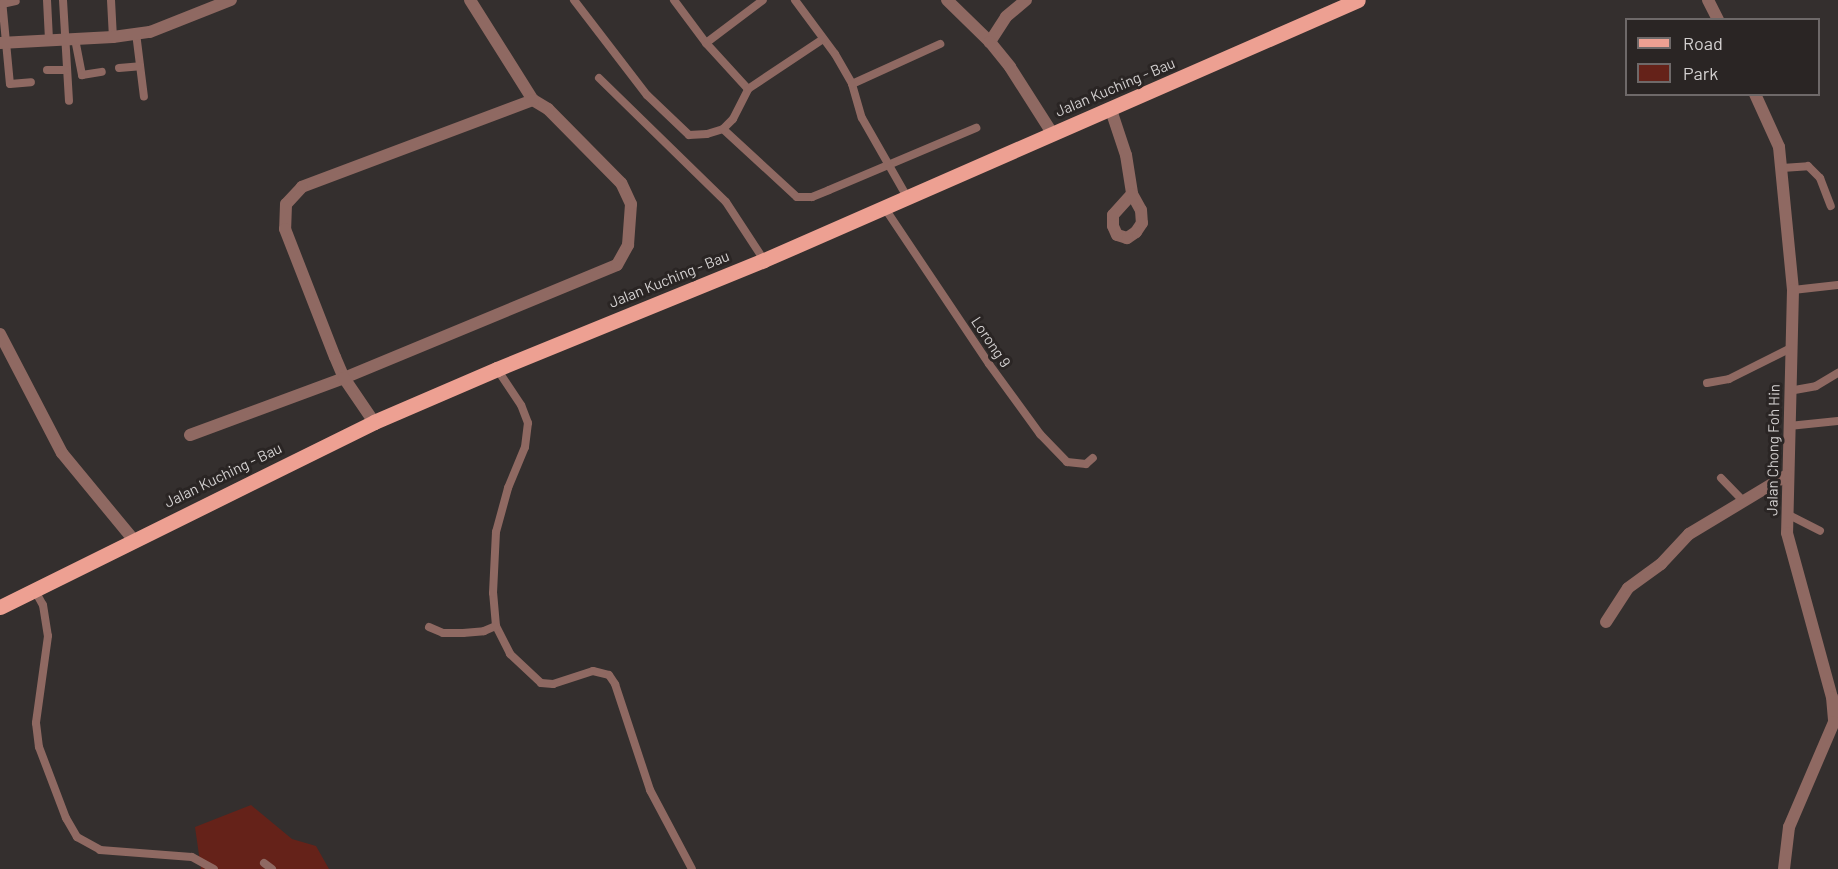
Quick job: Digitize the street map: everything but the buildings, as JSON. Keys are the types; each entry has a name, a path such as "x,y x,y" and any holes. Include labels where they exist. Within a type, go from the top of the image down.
{"main road":[{"name":"Jalan Kuching - Bau","path":"0,607 133,539 374,422 764,260 1358,0"}],"street":[{"path":"2,43 113,37 150,32 231,0"},
{"path":"190,435 344,378 617,265 628,245 631,204 621,183 548,109 532,100 471,0"},
{"path":"947,0 990,42 1010,67 1052,133"},
{"path":"990,42 1005,17 1026,0"},
{"path":"1708,0 1717,18"},
{"name":"Jalan Chong Foh Hin","path":"1756,96 1779,147 1792,290 1785,513 1787,532 1832,697 1834,722 1790,827 1784,869"},
{"path":"374,422 344,378 285,229 286,204 302,187 532,100"},
{"path":"1111,110 1126,155 1132,194"},
{"path":"0,334 62,453 133,539"},
{"path":"1606,622 1628,588 1661,564 1689,534 1787,475"}],"lane":[{"path":"47,0 49,40"},
{"path":"63,0 69,39 82,75 102,72"},
{"path":"111,0 113,37"},
{"path":"574,0 647,95 689,135 707,134 723,129 733,119 748,90 823,39"},
{"path":"674,0 706,43 748,90"},
{"path":"706,43 763,0"},
{"path":"795,0 852,84 862,118 908,197"},
{"path":"16,1 2,2 2,43 10,84 31,82"},
{"path":"136,33 144,97"},
{"path":"69,39 66,70 69,101"},
{"path":"852,84 940,44"},
{"path":"119,68 140,66"},
{"path":"47,70 66,70"},
{"path":"599,78 726,202 764,260"},
{"path":"723,129 797,197 812,197 976,128"},
{"path":"1782,168 1808,166 1820,178 1831,206"},
{"name":"Lorong 9","path":"884,207 989,364 1040,434 1067,462 1086,464 1093,458"},
{"path":"1792,290 1838,285"},
{"path":"1707,383 1729,379 1791,348"},
{"path":"497,369 521,405 528,423 525,447 508,488 496,532 493,593 496,626 510,654 541,682 553,684 592,671 609,675 615,684 650,790 692,869"},
{"path":"1788,391 1816,386 1838,373"},
{"path":"1788,426 1838,421"},
{"path":"1721,478 1742,500"},
{"path":"1785,513 1820,531"},
{"path":"34,589 43,605 48,636 36,723 39,747 66,818 77,837 100,850 192,857 214,869"},
{"path":"429,627 443,633 463,633 484,631 496,626"},
{"path":"264,863 272,869"}],"green space":[{"path":"251,805 292,839 316,846 329,869 201,869 195,827"}]}
